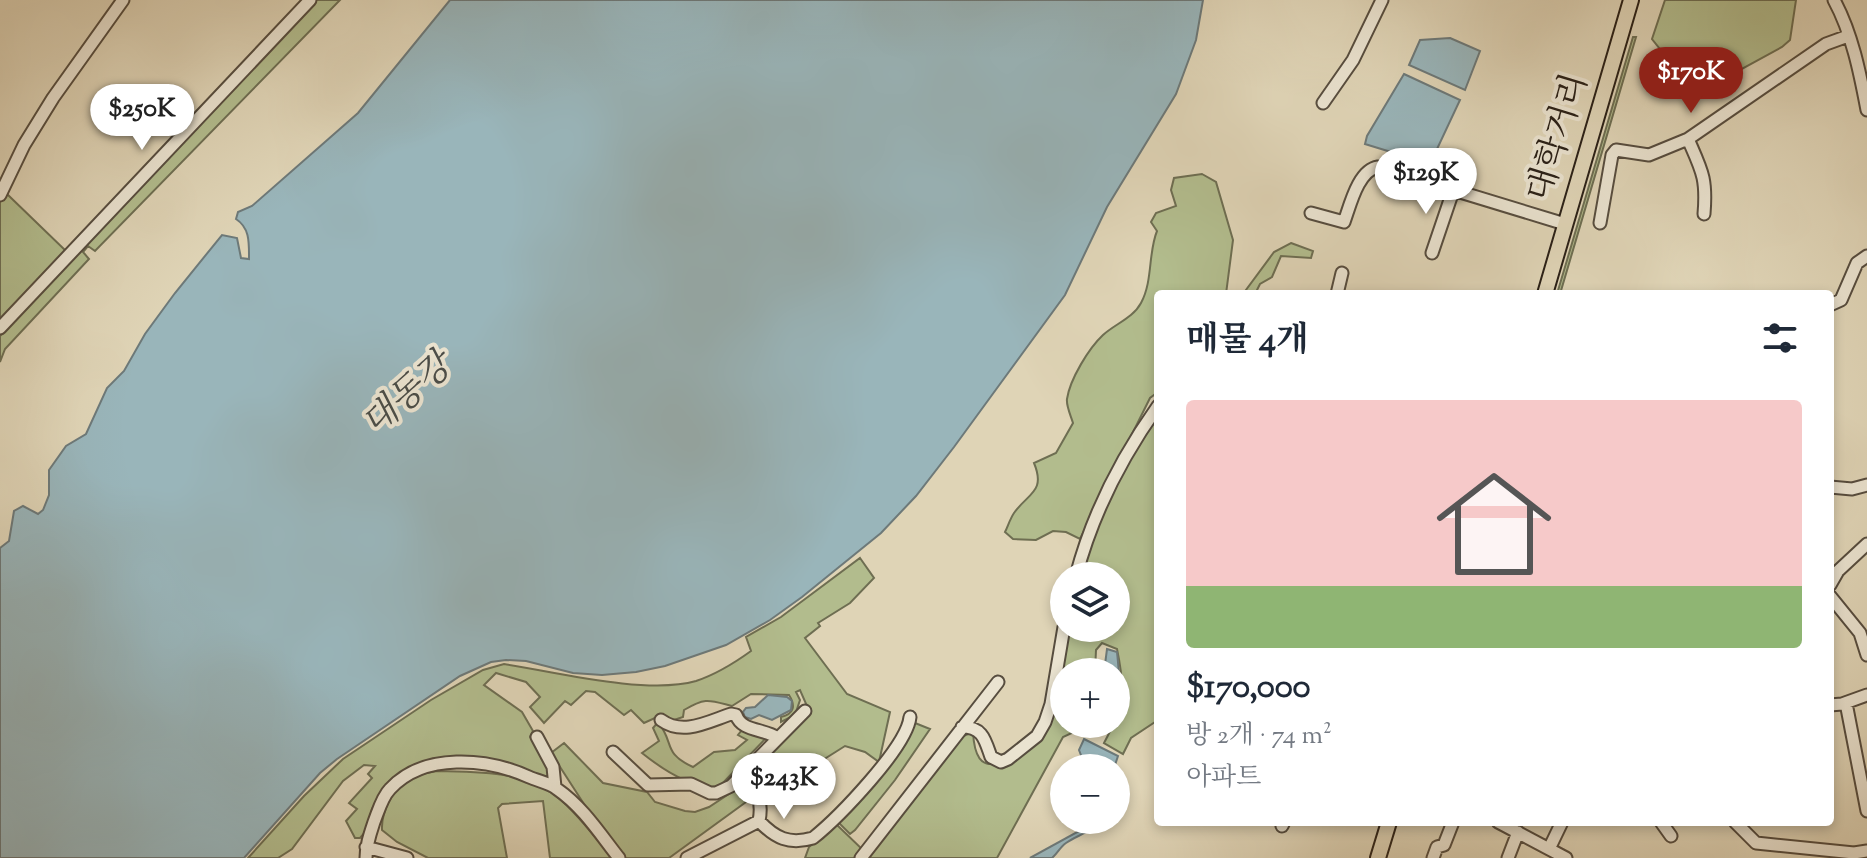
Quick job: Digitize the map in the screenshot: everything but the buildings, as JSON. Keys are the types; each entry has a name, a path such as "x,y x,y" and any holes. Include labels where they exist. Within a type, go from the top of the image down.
{"main road":[{"name":"대학거리","path":"1546,290 1631,0"},
{"path":"1378,858 1388,826"}],"street":[{"path":"0,195 24,145 53,98 123,0"},
{"path":"0,328 310,0"},
{"path":"1323,103 1353,60 1382,0"},
{"path":"1834,0 1848,36 1867,110"},
{"path":"1600,223 1612,155 1616,150 1649,155 1688,139 1826,44 1848,36"},
{"path":"1688,139 1705,175 1704,214"},
{"path":"1311,213 1344,222 1355,189 1372,168 1565,224"},
{"path":"1432,253 1453,191"},
{"path":"1834,303 1841,300 1857,263 1867,256"},
{"path":"1338,290 1342,273"},
{"path":"1080,562 1086,536 1121,462 1154,412"},
{"path":"1834,487 1852,489 1867,485"},
{"path":"1834,578 1867,544"},
{"path":"1834,601 1860,633 1867,655"},
{"path":"962,727 971,727 980,732 991,757 1001,762 1037,736 1051,704 1061,642"},
{"path":"861,858 998,682"},
{"path":"1834,704 1867,695"},
{"path":"1846,703 1867,811"},
{"path":"613,752 652,786 691,784 716,793 731,786 805,711"},
{"path":"661,720 674,729 685,729 731,714 736,715 745,727 768,732 778,738"},
{"path":"759,821 777,838 787,841 813,838 863,788 902,742 910,717"},
{"path":"537,737 553,767 555,787"},
{"path":"407,858 366,852 387,790 425,766 451,763 495,765 555,787 582,811 619,858"},
{"path":"745,773 756,787 760,804 759,821"},
{"path":"687,858 759,821"},
{"path":"1433,858 1437,847 1444,845 1451,826"},
{"path":"1506,826 1566,858"},
{"path":"1549,849 1560,826"},
{"path":"1664,826 1671,836"},
{"path":"1739,826 1756,843 1854,853 1867,851"},
{"path":"1508,858 1518,832"},
{"path":"1752,858 1756,843"}],"green space":[{"path":"316,0 340,0 95,251 88,246 83,252 89,259 5,349 0,362 0,336"},
{"path":"1665,0 1796,0 1790,40 1707,88 1691,88 1652,39"},
{"path":"1633,37 1636,37 1561,290 1558,290"},
{"path":"1202,174 1216,182 1233,240 1227,290 1154,290 1154,395 1080,539 1066,532 1053,531 1036,540 1013,539 1005,532 1014,513 1037,486 1034,463 1056,453 1073,423 1067,399 1076,373 1098,341 1141,303 1157,231 1151,222 1156,213 1176,206 1171,190 1174,178"},
{"path":"7,194 66,251 0,321 0,202"},
{"path":"1291,243 1313,251 1311,258 1281,256 1272,277 1260,284 1257,290 1246,290 1274,252"},
{"path":"1154,422 1154,723 1131,738 1123,754 1104,743 1106,738 1130,738 1130,658 1119,658 1117,649 1102,643 1096,650 1096,658 1060,658 1064,642 1130,642 1130,562 1083,562 1111,493"},
{"path":"860,558 874,578 850,603 818,623 820,626 805,638 847,694 890,712 879,762 865,752 845,746 818,763 795,756 759,782 754,780 752,770 807,714 800,690 796,692 800,700 795,715 781,722 781,717 792,709 789,695 751,694 732,706 703,701 684,710 683,717 674,720 657,717 644,723 631,710 624,715 595,692 586,691 571,705 565,701 544,723 530,707 540,697 526,682 496,673 484,685 522,712 533,731 530,737 542,753 550,776 544,778 437,760 385,787 372,809 367,830 360,838 355,838 346,821 357,809 349,803 372,778 368,774 375,766 364,765 343,781 292,849 278,858 248,858 304,796 343,759 431,700 483,670 504,664 627,684 676,685 696,681 725,668 751,651 746,637 781,617"},
{"path":"1050,700 1050,738 1062,738 1054,754 1050,754 1050,761 997,858 868,858 961,737 973,732 981,760 989,764 1009,758 1042,734"},
{"path":"658,722 673,752 693,767 714,752 735,750 747,740 738,735 742,730 766,738 720,786 710,787 668,772 642,753 659,741 653,728"},
{"path":"915,723 930,729 895,780 850,834 837,821 906,740"},
{"path":"564,743 603,783 647,792 655,802 685,811 695,812 709,807 741,786 753,794 669,858 623,858 551,753"},
{"path":"436,771 502,775 534,783 562,801 613,858 550,858 543,801 502,804 498,808 507,858 428,858 397,842 382,830 382,823 389,801 403,782"},
{"path":"836,824 863,850 857,858 805,858 809,847"}],"water":[{"name":"대동강","path":"450,0 1203,0 1196,40 1176,94 1107,207 1065,295 916,496 881,533 770,620 726,645 665,666 636,672 602,675 573,673 526,661 506,660 491,662 460,676 320,773 244,858 0,858 0,548 9,541 14,511 23,506 38,514 43,510 49,495 49,470 66,446 86,434 107,388 124,371 145,334 222,235 237,238 241,258 249,259 248,236 236,219 238,212 252,206 358,113"},
{"path":"1450,38 1480,51 1465,90 1409,65 1420,40"},
{"path":"1404,74 1460,100 1430,164 1365,144"},
{"path":"1107,649 1117,652 1118,658 1106,658"},
{"path":"768,695 787,697 792,701 791,710 772,720 759,715 751,719 745,717 743,712 746,708 755,707"},
{"path":"1084,739 1114,754 1081,754 1079,750"},
{"path":"1074,834 1083,834 1064,845 1052,858 1030,858"}]}
